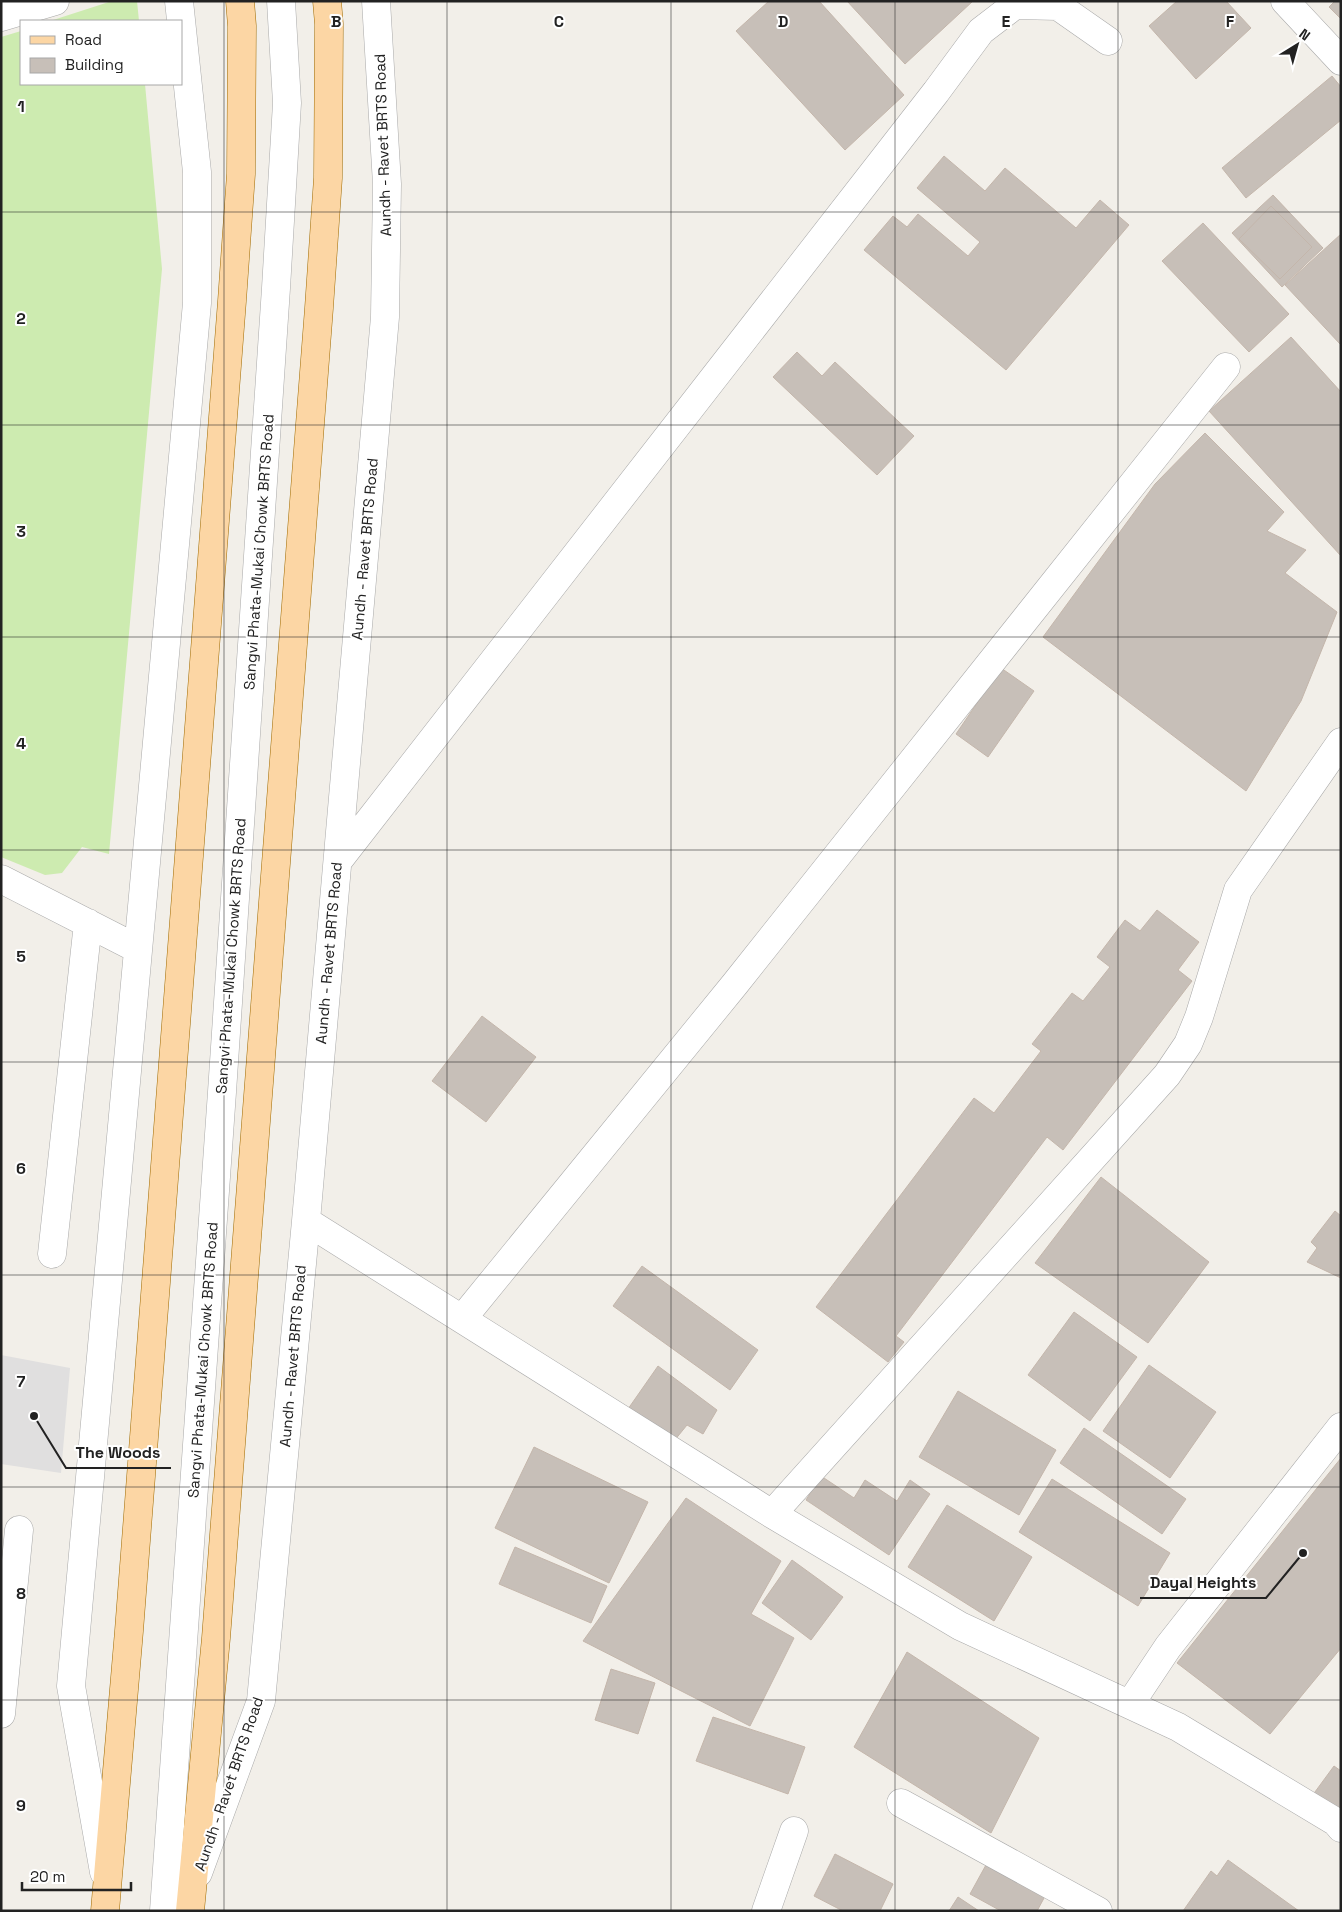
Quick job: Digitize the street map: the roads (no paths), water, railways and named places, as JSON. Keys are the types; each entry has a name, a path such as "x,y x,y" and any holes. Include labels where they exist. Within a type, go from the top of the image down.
{"main road":[{"path":"105,1911 129,1631 241,174 242,26 240,1"},
{"path":"191,1901 216,1638 319,308 328,178 327,1"}],"street":[{"path":"1,17 55,1"},
{"path":"179,1 181,20"},
{"name":"Sangvi Phata-Mukai Chowk BRTS Road","path":"164,1911 224,1072 278,268 287,103 280,1"},
{"name":"Aundh - Ravet BRTS Road","path":"191,1901 261,1701 306,1221 385,317 387,184 376,1"},
{"path":"1285,1 1341,61"},
{"path":"338,861 936,92 980,31 1015,5 1058,6 1108,41"},
{"path":"106,1884 71,1686 197,303 196,172 182,31"},
{"path":"462,1318 741,976 1226,367"},
{"path":"772,1514 1167,1075 1188,1044 1238,890 1341,742"},
{"path":"1,879 138,949"},
{"path":"52,1254 88,923"},
{"path":"306,1221 772,1514 960,1626 1130,1704 1186,1732 1336,1822 1341,1828"},
{"path":"1130,1704 1168,1647 1341,1426"},
{"path":"1,1714 19,1530"},
{"path":"901,1803 1098,1911"},
{"path":"766,1911 794,1831"}],"place":[{"name":"The Woods","path":"34,1416"},
{"name":"Dayal Heights","path":"1303,1553"}]}
